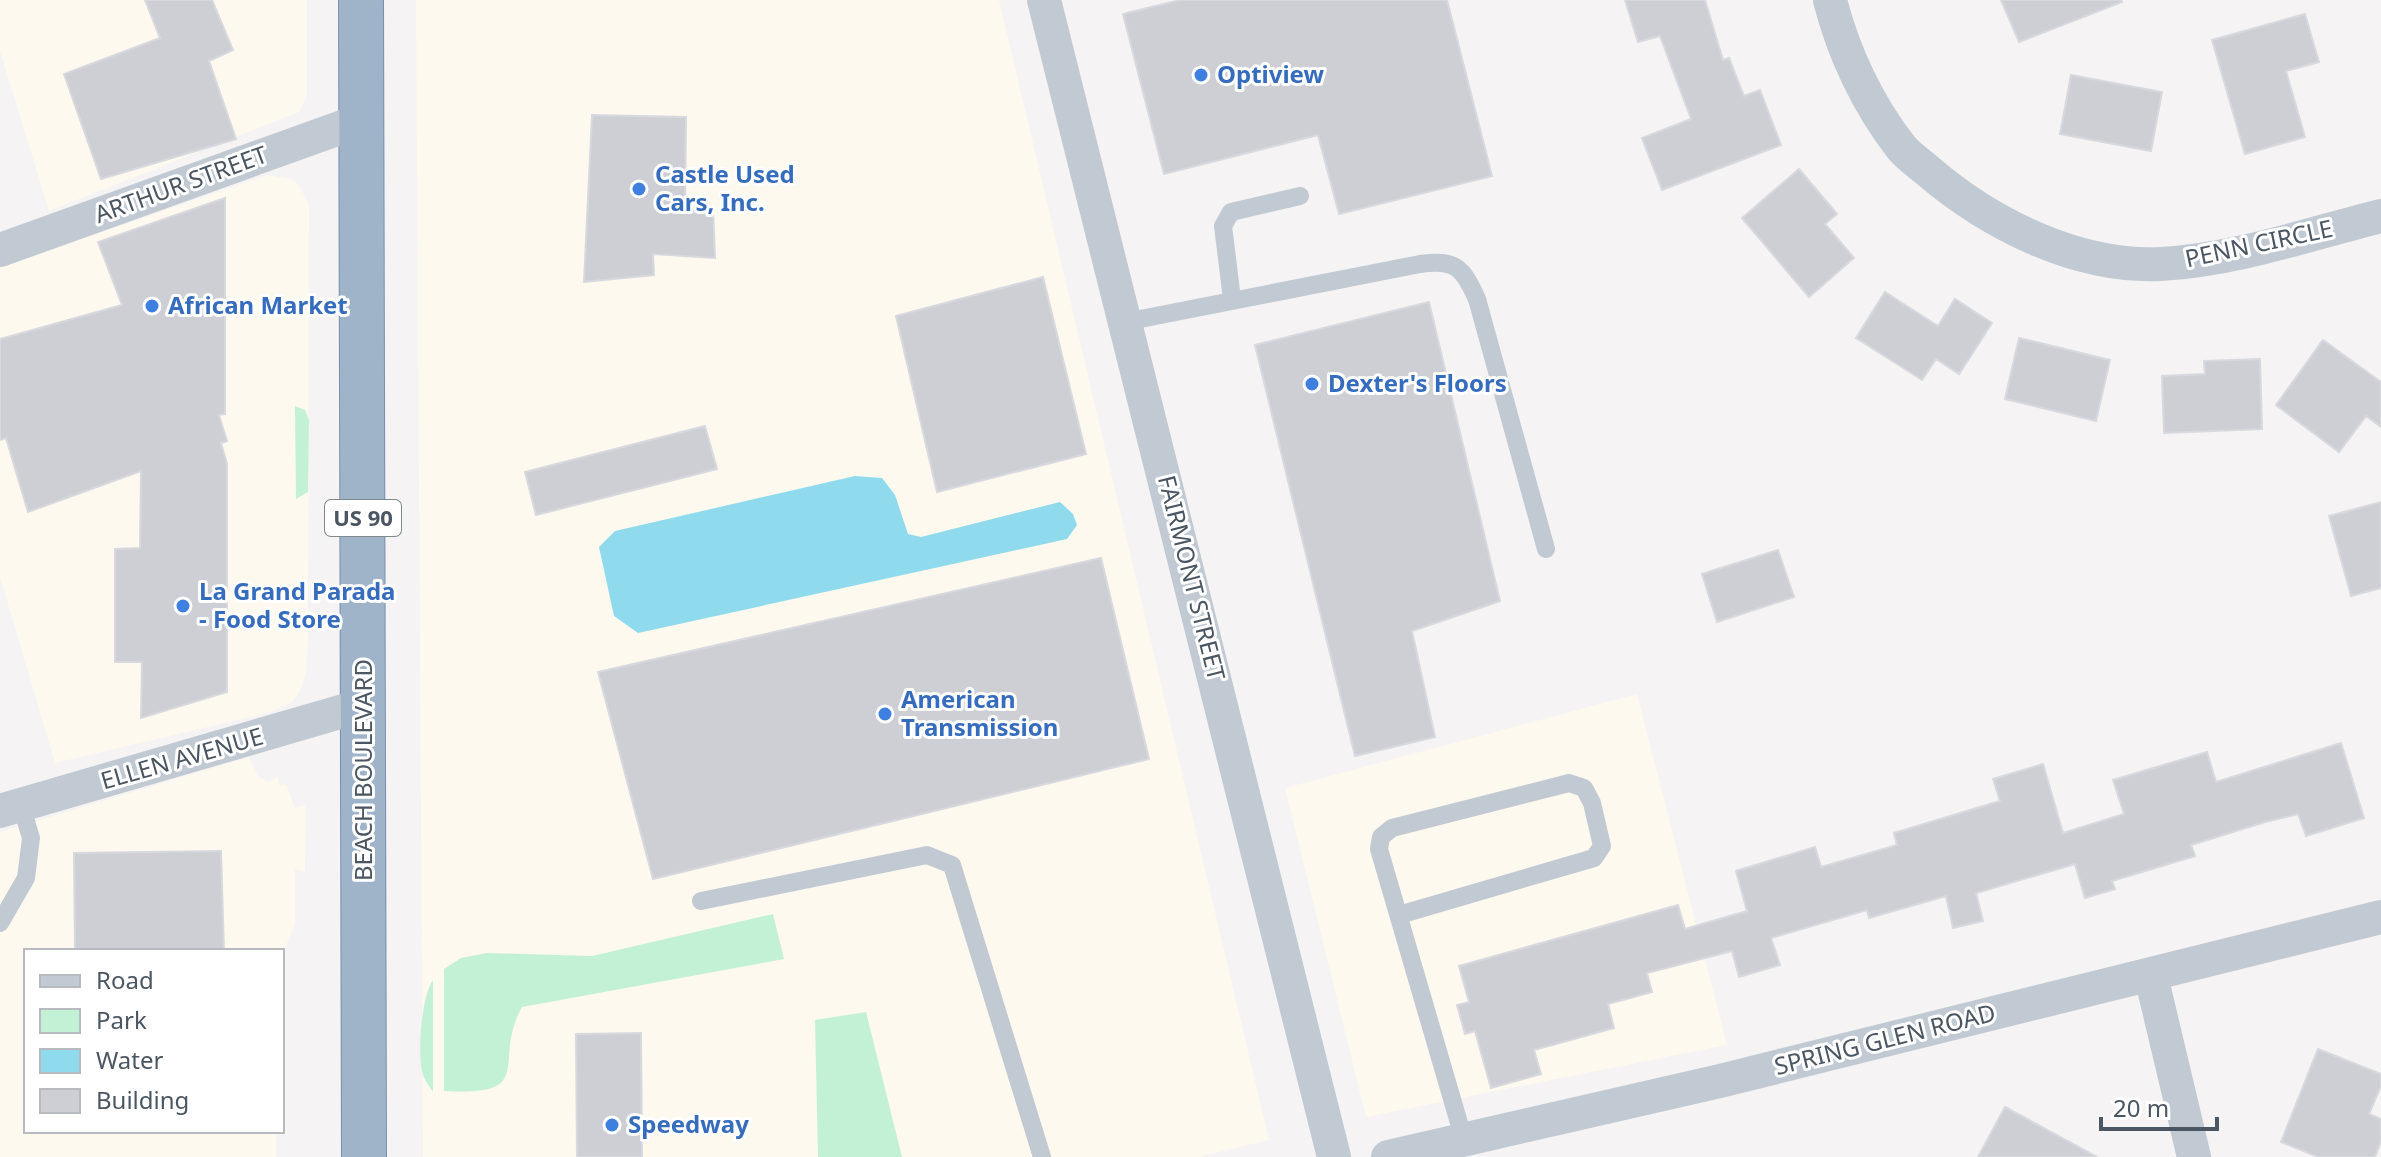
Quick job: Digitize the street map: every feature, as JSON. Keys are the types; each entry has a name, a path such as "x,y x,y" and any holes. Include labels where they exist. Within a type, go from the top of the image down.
{"highway":[{"name":"BEACH BOULEVARD","path":"361,0 364,1157"}],"street":[{"name":"FAIRMONT STREET","path":"1044,0 1334,1157"},
{"name":"PENN CIRCLE","path":"1830,0 1837,26 1864,89 1902,149 1965,202 2027,236 2092,256 2159,264 2225,255 2381,216"},
{"name":"ARTHUR STREET","path":"0,250 362,120"},
{"name":"ELLEN AVENUE","path":"10,808 364,705"},
{"name":"SPRING GLEN ROAD","path":"1388,1157 2151,976 2381,917"},
{"path":"2151,976 2194,1157"}],"lane":[{"path":"1232,299 1223,226 1231,212 1300,196"},
{"path":"1125,322 1441,261 1466,274 1477,299 1546,549"},
{"path":"1399,915 1594,858 1602,846 1592,803 1584,788 1569,783 1392,828 1381,837 1379,849 1464,1140"},
{"path":"0,923 6,919 26,878 31,838 10,808"},
{"path":"701,901 927,855 952,865 1042,1157"}],"shaded area":[{"path":"0,0 307,0 307,96 299,112 49,211 0,51"},
{"path":"416,0 999,0 1269,1140 1198,1157 423,1157"},
{"path":"268,175 291,179 299,185 309,205 308,637 306,674 300,691 292,702 268,713 55,763 0,577 0,267"},
{"path":"1637,694 1727,1045 1366,1117 1285,788"},
{"path":"249,757 258,776 268,782 278,777 280,785 286,784 295,808 306,805 305,872 295,869 295,924 284,950 24,949 24,1133 276,1133 276,1157 0,1157 0,832"}],"green space":[{"path":"295,406 305,410 309,420 308,492 296,499"},
{"path":"773,914 784,959 522,1007 514,1027 507,1072 502,1081 492,1088 444,1091 444,969 461,958 487,953 592,956"},
{"path":"433,980 433,1092 423,1075 420,1054 423,1012"},
{"path":"866,1012 902,1157 818,1157 815,1020"}],"water":[{"path":"855,476 882,478 895,495 908,534 921,537 1060,502 1073,514 1077,525 1067,539 638,633 614,616 599,547 615,531"}],"building":[{"path":"145,0 212,0 233,50 209,61 236,139 101,179 64,74 160,38"},
{"path":"1180,0 1447,0 1492,176 1339,214 1318,135 1164,174 1123,14"},
{"path":"1625,0 1705,0 1723,60 1729,58 1744,96 1760,90 1781,145 1662,190 1642,138 1691,119 1660,36 1638,42"},
{"path":"2001,0 2121,0 2122,2 2019,42"},
{"path":"2305,14 2319,62 2286,71 2305,137 2245,154 2212,40"},
{"path":"2071,75 2162,92 2151,151 2060,134"},
{"path":"592,115 686,117 685,210 713,208 715,258 653,254 654,275 584,282"},
{"path":"1799,169 1837,214 1825,224 1854,258 1809,297 1742,218"},
{"path":"225,198 225,414 219,415 227,441 221,443 227,464 227,692 141,718 142,662 115,662 115,549 140,548 141,471 28,512 6,438 0,440 0,339 122,305 98,242"},
{"path":"1043,277 1086,454 937,492 896,316"},
{"path":"1885,292 1938,326 1955,299 1992,323 1959,374 1936,359 1922,380 1856,338"},
{"path":"1429,302 1500,601 1412,631 1435,737 1355,756 1255,345"},
{"path":"2019,338 2110,360 2096,421 2005,399"},
{"path":"2323,340 2381,382 2381,427 2366,416 2339,452 2276,405"},
{"path":"2260,359 2262,429 2164,433 2162,376 2205,374 2204,361"},
{"path":"705,426 717,469 536,515 525,472"},
{"path":"2381,502 2381,588 2351,596 2329,516"},
{"path":"1778,550 1794,597 1717,622 1702,574"},
{"path":"1101,558 1149,759 653,879 598,672"},
{"path":"2341,743 2364,818 2306,836 2298,814 2265,822 2191,845 2195,856 2112,881 2115,889 2085,898 2075,864 1976,893 1983,921 1953,928 1946,896 1869,918 1867,910 1771,938 1780,965 1739,977 1732,951 1647,973 1652,992 1608,1004 1614,1028 1534,1050 1541,1074 1491,1088 1475,1031 1465,1034 1457,1005 1469,1002 1459,966 1678,905 1685,929 1747,911 1736,871 1815,847 1821,867 1897,845 1894,833 2000,801 1993,779 2043,764 2063,833 2124,814 2113,780 2207,752 2216,782"},
{"path":"221,851 224,949 75,949 74,853"},
{"path":"641,1033 642,1157 577,1157 576,1034"},
{"path":"2318,1049 2381,1074 2381,1086 2369,1114 2381,1119 2381,1141 2375,1157 2318,1157 2281,1142"},
{"path":"2005,1107 2097,1157 1978,1157"}],"place":[{"name":"Optiview","path":"1201,75"},
{"name":"Castle Used Cars, Inc.","path":"639,189"},
{"name":"African Market","path":"152,306"},
{"name":"Dexter's Floors","path":"1312,384"},
{"name":"La Grand Parada - Food Store","path":"183,606"},
{"name":"American Transmission","path":"885,714"},
{"name":"Speedway","path":"612,1125"}]}
